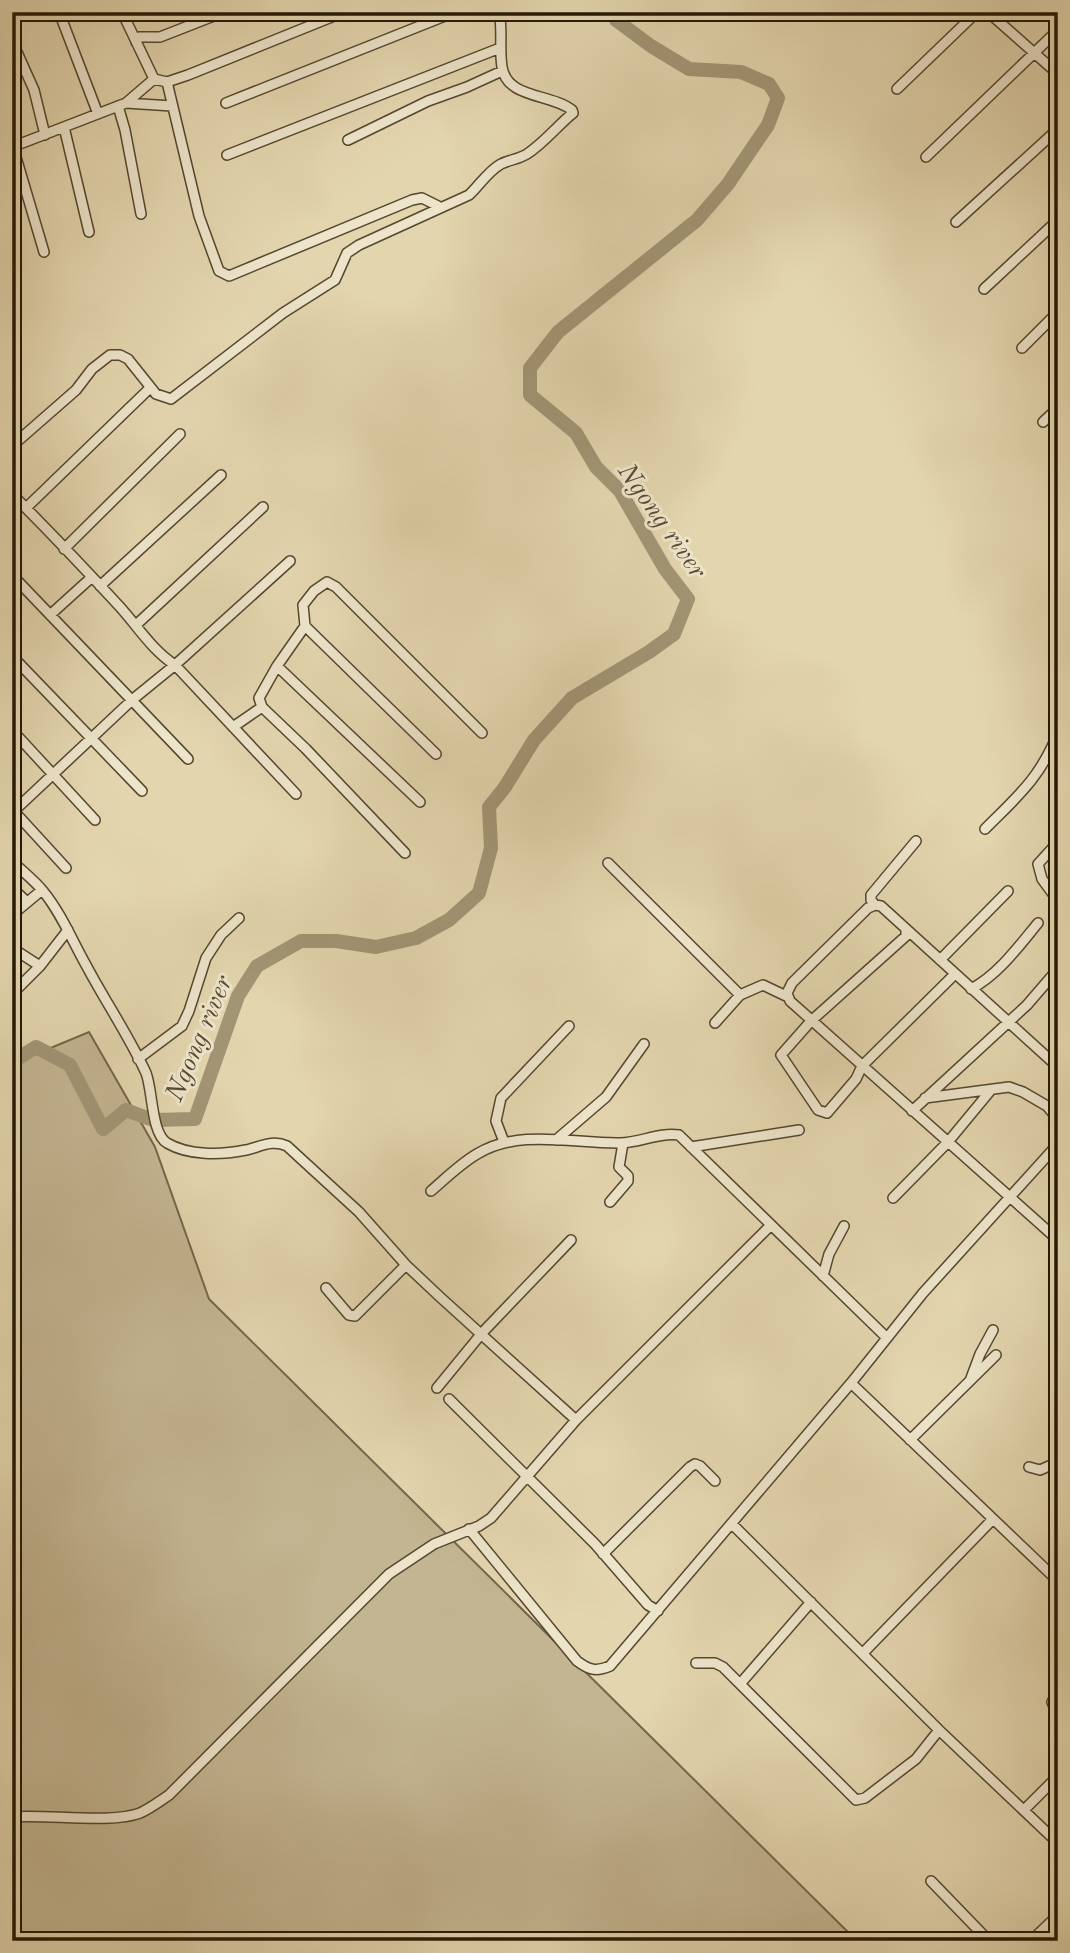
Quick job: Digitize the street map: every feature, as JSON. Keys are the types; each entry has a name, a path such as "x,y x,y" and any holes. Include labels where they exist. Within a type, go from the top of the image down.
{"street":[{"path":"59,12 98,114"},
{"path":"122,12 154,79"},
{"path":"136,41 139,37 160,37 224,12"},
{"path":"154,79 167,82 239,56 344,12"},
{"path":"226,103 455,12"},
{"path":"12,446 76,390 92,369 110,355 120,355 128,359 150,388 160,397 171,399 283,313 335,280 347,253 469,195 482,184 489,173 528,153 573,113 555,100 512,87 502,71 502,24 499,12"},
{"path":"897,89 977,12"},
{"path":"988,12 1058,74"},
{"path":"926,157 1058,30"},
{"path":"12,41 34,90 44,135"},
{"path":"226,155 500,48"},
{"path":"348,140 428,101 502,71"},
{"path":"44,252 13,147 122,105 154,79"},
{"path":"167,82 200,216 219,271 224,275 229,276 412,200 422,198 438,206"},
{"path":"122,105 172,106"},
{"path":"122,105 141,214"},
{"path":"64,127 89,232"},
{"path":"956,222 1058,129"},
{"path":"984,289 1058,220"},
{"path":"1022,348 1058,312"},
{"path":"26,508 150,388"},
{"path":"1043,422 1058,408"},
{"path":"64,549 180,434"},
{"path":"100,586 220,475"},
{"path":"12,494 136,625 153,648 175,665 296,794"},
{"path":"136,625 263,507"},
{"path":"66,868 13,810 132,700 175,665 290,561"},
{"path":"12,575 188,759"},
{"path":"50,615 92,577"},
{"path":"436,754 305,626 303,605 321,584 331,583 482,733"},
{"path":"305,626 259,698 262,707 405,853"},
{"path":"12,656 142,791"},
{"path":"277,666 421,802"},
{"path":"233,727 262,707"},
{"path":"12,730 95,820"},
{"path":"985,828 1035,779 1058,733"},
{"path":"916,841 871,895 871,900 1058,1067"},
{"path":"1053,894 1042,879 1038,864 1058,842"},
{"path":"12,861 42,890 68,930 145,1072 153,1099 157,1130 162,1140 184,1150 206,1153 230,1153 267,1143 279,1142 287,1146 359,1212 406,1265 576,1420"},
{"path":"608,863 740,995"},
{"path":"12,888 27,902"},
{"path":"12,915 42,890"},
{"path":"940,960 1008,891"},
{"path":"786,996 792,983 837,937 868,908 875,905"},
{"path":"138,1059 182,1026 206,958 221,935 239,918"},
{"path":"971,989 982,984 1038,922"},
{"path":"906,929 906,936 811,1021 781,1055 818,1111 827,1113 856,1079 862,1066 955,974"},
{"path":"12,994 40,966 68,930"},
{"path":"12,948 40,966"},
{"path":"912,1111 1027,1005 1058,969"},
{"path":"715,1023 740,995 763,985 786,996 1058,1240"},
{"path":"504,1142 496,1121 501,1098 569,1026"},
{"path":"556,1140 606,1097 644,1044"},
{"path":"1048,1058 1058,1049"},
{"path":"925,1098 1009,1087 1047,1106 1058,1119"},
{"path":"893,1198 948,1142 992,1090"},
{"path":"691,1147 799,1130"},
{"path":"431,1191 479,1153 504,1142 556,1140 623,1143 679,1135 886,1337"},
{"path":"610,1202 628,1181 628,1176 619,1167 623,1143"},
{"path":"469,1529 577,1661 598,1671 610,1666 851,1383 886,1337 1058,1144"},
{"path":"12,1817 125,1816 140,1813 169,1795 389,1574 421,1551 485,1524 576,1420 770,1226"},
{"path":"822,1276 829,1254 844,1226"},
{"path":"437,1388 482,1333 571,1240"},
{"path":"326,1288 349,1315 355,1316 406,1265"},
{"path":"971,1380 980,1354 993,1330"},
{"path":"910,1440 996,1355"},
{"path":"851,1383 1058,1581"},
{"path":"449,1399 528,1476 648,1605 658,1611"},
{"path":"1029,1467 1041,1470 1058,1462"},
{"path":"603,1554 690,1466 700,1466 715,1481"},
{"path":"864,1652 993,1519"},
{"path":"732,1524 864,1652 939,1730 1058,1843"},
{"path":"740,1684 811,1602"},
{"path":"696,1662 715,1663 723,1667 856,1800 864,1798 916,1759 939,1730"},
{"path":"1058,1691 1052,1702 1058,1716"},
{"path":"1024,1810 1058,1776"},
{"path":"931,1881 989,1941"},
{"path":"1031,1941 1058,1915"}],"shaded area":[{"path":"89,1032 155,1147 209,1299 857,1941 12,1941 12,1064"}],"waterway":[{"name":"Ngong river","path":"12,1062 36,1047 70,1065 103,1129 126,1110 153,1120 195,1119 238,996 257,966 301,941 336,941 376,947 416,938 449,920 479,893 491,848 489,807 505,787 534,740 572,698 674,634 688,599 665,569 620,491 596,467 576,433 530,395 530,368 558,332 697,220 728,184 768,125 778,98 769,84 741,72 689,69 616,20 614,12"}]}
